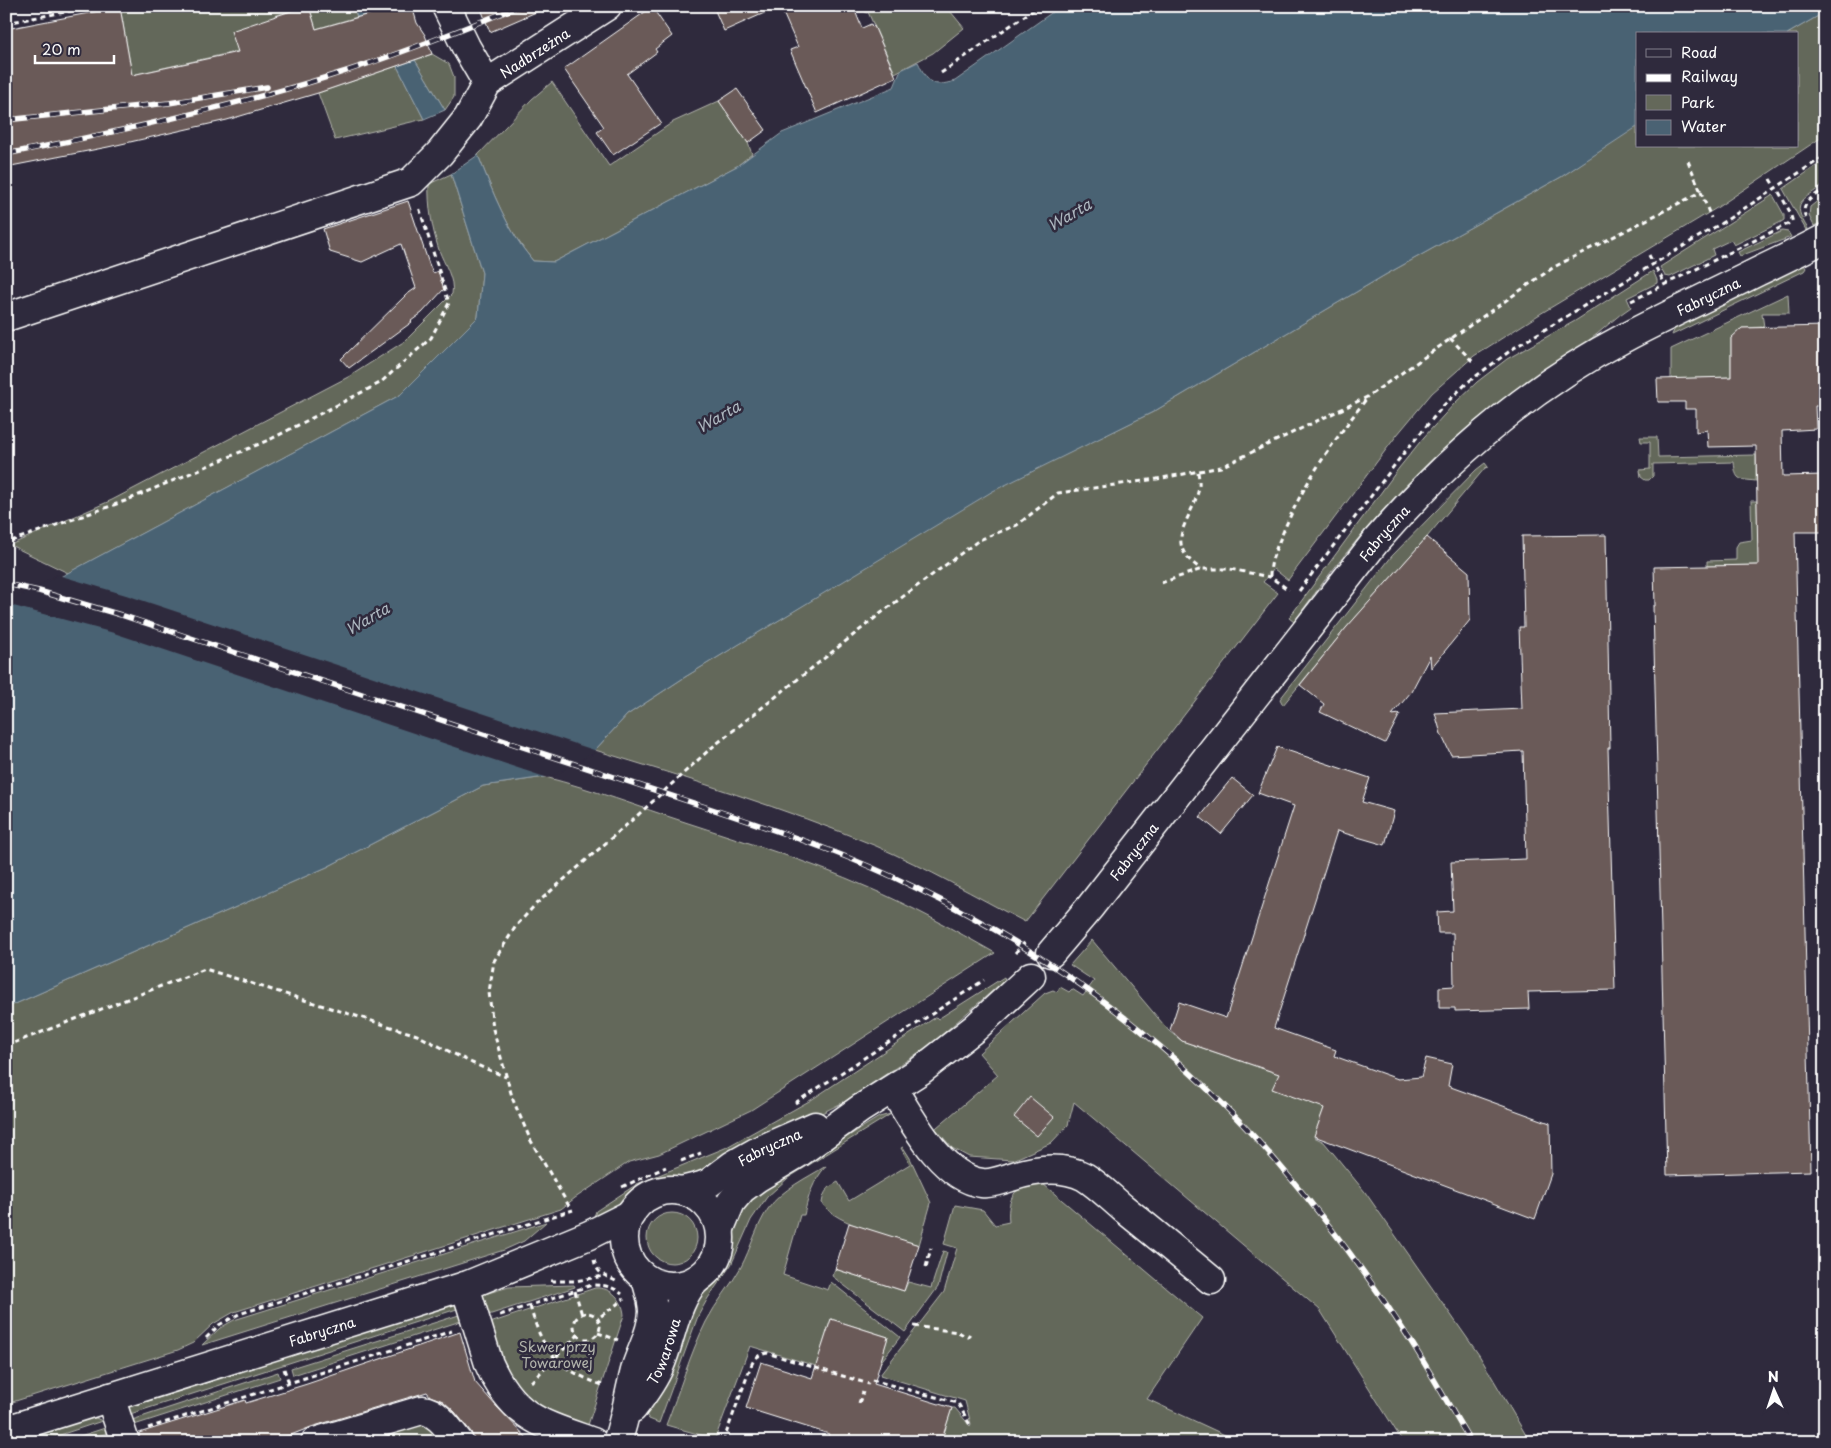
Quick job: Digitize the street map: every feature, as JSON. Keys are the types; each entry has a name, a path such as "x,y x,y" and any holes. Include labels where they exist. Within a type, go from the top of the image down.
{"street":[{"path":"6,316 411,182 440,152 468,118 487,83 466,47 446,6"},
{"name":"Nadbrzeżna","path":"487,83 607,6"},
{"name":"Fabryczna","path":"1042,944 1090,907 1376,541 1448,466 1490,429 1530,398 1606,348 1825,238"},
{"name":"Fabryczna","path":"720,1228 731,1202 742,1189 831,1132 860,1109 933,1062 975,1028 1031,976"},
{"path":"893,1089 927,1142 946,1164 962,1176 972,1181 988,1183 1032,1171 1050,1169 1085,1178 1212,1280"},
{"name":"Fabryczna","path":"681,1191 709,1182 733,1165 758,1151 823,1122 860,1109"},
{"path":"668,1190 681,1191 698,1197 708,1205 716,1216 721,1239 716,1258 704,1275 684,1285 658,1284 646,1279 634,1268 628,1257 624,1247 626,1224 630,1214 642,1200 650,1195 668,1190"},
{"name":"Fabryczna","path":"6,1430 465,1286 589,1236 630,1214"},
{"name":"Towarowa","path":"621,1430 653,1314 651,1295 646,1279"},
{"name":"Towarowa","path":"621,1430 659,1368 669,1344 681,1302 687,1290 696,1280"},
{"path":"465,1286 494,1376 512,1401 526,1413 547,1426 593,1442"},
{"path":"110,1397 124,1439"},
{"path":"314,1442 413,1411 422,1410 434,1414 459,1442"}],"path":[{"path":"6,23 97,6"},
{"path":"941,73 1039,6"},
{"path":"1296,596 1403,454 1444,404 1468,382 1514,348 1677,250 1825,156"},
{"path":"1688,161 1711,218"},
{"path":"1770,179 1773,184"},
{"path":"11,541 125,501 271,439 380,383 388,377 431,338 449,303 411,182"},
{"path":"569,1206 531,1141 513,1100 493,1029 489,992 494,961 516,926 536,904 640,814 710,749 885,610 979,540 1017,525 1058,493 1221,467 1370,395 1554,267 1701,192"},
{"path":"1779,192 1790,212 1795,228"},
{"path":"1631,301 1792,222"},
{"path":"1648,255 1652,261"},
{"path":"1656,268 1665,284"},
{"path":"1450,338 1475,364"},
{"path":"1270,577 1270,563 1296,502 1328,448 1370,395"},
{"path":"1198,472 1198,492 1181,532 1188,559 1202,569"},
{"path":"1161,583 1202,569 1230,569 1270,577 1289,590"},
{"path":"1010,958 1042,944"},
{"path":"6,1046 205,969 417,1035 506,1077"},
{"path":"788,1107 986,979"},
{"path":"677,1162 705,1152"},
{"path":"617,1189 668,1166"},
{"path":"198,1343 219,1325 239,1314 566,1212"},
{"path":"589,1236 597,1270"},
{"path":"926,1268 932,1248"},
{"path":"124,1439 289,1383 592,1285 614,1287 622,1294 627,1304"},
{"path":"574,1291 582,1315"},
{"path":"602,1316 624,1299"},
{"path":"530,1306 536,1329 544,1345 554,1358 578,1375 608,1387 610,1378"},
{"path":"588,1313 595,1316 600,1323 598,1334 590,1339 585,1339 578,1334 574,1327 575,1322 582,1315 588,1313"},
{"path":"914,1326 958,1332 968,1337 970,1333"},
{"path":"512,1401 578,1334"},
{"path":"598,1334 622,1341"},
{"path":"723,1442 751,1366 754,1359 760,1355 767,1353 869,1384"},
{"path":"284,1368 289,1383"},
{"path":"872,1380 958,1404 970,1425"},
{"path":"860,1402 863,1392"}],"green space":[{"path":"305,6 274,16 282,39 132,75 120,7"},
{"path":"309,6 353,6 357,17 316,29"},
{"path":"863,6 946,6 964,28 933,53 895,73 868,12 866,13"},
{"path":"1825,12 1825,135 1715,209 1474,356 1432,393 1397,435 1288,580 1274,569 1263,582 1278,593 1025,922 951,882 876,846 841,832 737,795 595,750 627,715 685,677 993,490 1153,412 1385,275 1561,177 1632,129 1636,127 1636,148 1798,148 1798,32 1790,32"},
{"path":"432,54 449,64 454,77 454,97 445,110 415,60"},
{"path":"397,66 424,119 335,140 318,93"},
{"path":"552,82 609,166 673,122 719,101 748,143 752,154 737,166 554,262 533,261 508,224 478,155 532,99"},
{"path":"1819,164 1825,165 1825,184 1805,198 1799,207 1808,229 1806,230 1783,189"},
{"path":"451,174 482,273 478,317 400,395 68,573 10,545 112,500 350,376 405,341 452,294 451,277 434,234 429,192 429,184"},
{"path":"1773,195 1784,215 1784,220 1734,245 1731,240 1712,249 1714,255 1670,277 1665,276 1660,267"},
{"path":"1825,195 1825,220 1814,226 1809,216 1810,207"},
{"path":"1782,231 1788,232 1791,237 1740,256 1738,252"},
{"path":"1804,265 1806,268 1804,271 1672,335 1675,328"},
{"path":"1653,271 1657,283 1627,298 1631,307 1587,342 1496,404 1431,460 1359,538 1294,622 1289,618 1399,468 1424,437 1477,382 1507,359 1575,321"},
{"path":"1788,294 1789,313 1762,313 1764,327 1742,328 1731,338 1731,377 1671,379 1671,349"},
{"path":"1640,437 1657,437 1658,457 1756,455 1756,481 1739,478 1734,462 1653,464 1653,476 1649,480 1645,480 1641,477 1640,470 1650,469 1650,442 1641,442"},
{"path":"1485,463 1488,467 1485,468 1346,628 1283,705 1280,699 1392,556"},
{"path":"1751,501 1757,501 1759,565 1707,566 1707,561 1736,560 1736,547 1739,542 1752,540"},
{"path":"545,777 777,852 822,869 900,902 995,953 751,1110 659,1154 629,1162 561,1209 234,1312 213,1324 193,1343 178,1350 6,1404 6,1008 327,867 483,786"},
{"path":"1092,940 1169,1031 1182,1041 1279,1074 1324,1108 1314,1137 1324,1142 1365,1192 1479,1355 1530,1442 1403,1442 1320,1310 1074,1102 1068,1125 1051,1143 1013,1160 969,1157 952,1148 937,1130 930,1133 998,1075 979,1053 1045,993 1053,990 1057,992 1060,987 1069,992 1072,989 1083,996 1094,981 1070,965"},
{"path":"1004,977 1005,980 930,1045 844,1102 685,1179 670,1177 649,1182 635,1191 624,1204 592,1222 596,1211 637,1184 725,1148 811,1100 936,1017 938,1019"},
{"path":"891,1114 788,1178 767,1197 751,1220 731,1265 698,1316 659,1423 649,1419 645,1413 683,1326 703,1290 717,1278 727,1264 732,1248 733,1226 742,1202 879,1117"},
{"path":"903,1147 931,1203 919,1245 852,1224 829,1211 822,1203 827,1190 838,1182 849,1201 910,1164 901,1148"},
{"path":"826,1166 812,1189 804,1215 800,1215 783,1275 828,1290 831,1282 900,1337 880,1363 888,1337 831,1319 822,1347 849,1376 750,1346 715,1439 666,1425 700,1334 714,1308 741,1267 768,1209 787,1190"},
{"path":"1032,1182 1043,1184 1202,1318 1147,1399 1240,1442 941,1442 952,1408 955,1408 970,1426 965,1401 880,1375 944,1292 957,1248 944,1244 955,1205 983,1210 995,1225 1009,1222 1009,1209 1012,1197 1020,1188"},
{"path":"667,1213 677,1213 690,1220 697,1233 697,1243 690,1256 677,1263 667,1263 658,1259 651,1252 647,1243 647,1233 651,1224 658,1217"},
{"path":"546,1222 524,1241 504,1250 202,1345 220,1328 234,1320"},
{"path":"943,1251 947,1252 938,1287 905,1332 832,1276 835,1269 904,1291 908,1282 931,1288"},
{"path":"574,1285 575,1287 479,1318 481,1295 509,1287"},
{"name":"Skwer przy Towarowej","path":"595,1288 601,1288 615,1295 619,1299 624,1315 588,1425 562,1418 550,1412 538,1405 517,1387 500,1359 490,1323"},
{"path":"451,1304 456,1304 460,1308 124,1416 126,1408"},
{"path":"459,1315 461,1321 293,1375 291,1368"},
{"path":"278,1372 280,1378 128,1427 126,1422"},
{"path":"91,1418 102,1421 39,1442 18,1442"},
{"path":"424,1418 444,1442 344,1442"},
{"path":"105,1428 107,1433 81,1442 62,1442"}],"water":[{"path":"353,6 398,6 357,17"},
{"name":"Warta","path":"1061,6 1825,6 1825,12 1790,32 1636,32 1636,128 1561,177 1385,275 1153,412 993,491 685,677 627,715 595,750 545,777 483,786 327,867 6,1008 6,606 400,395 478,317 482,273 451,174 478,155 501,211 524,249 533,261 554,262 737,166 782,133 894,87 901,70 918,62 931,82 940,84 955,81"},
{"path":"415,60 445,110 424,119 397,66"}],"pier":[{"path":"58,575 126,595 597,751 548,778 114,633 6,604"}],"building":[{"path":"309,6 316,29 398,6 412,6 417,23 425,35 432,54 318,93 227,120 108,147 6,167 6,29 120,7 132,75 238,52 231,31"},
{"path":"480,6 550,6 490,32"},
{"path":"713,6 780,6 724,31"},
{"path":"780,6 853,6 862,28 871,24 872,27 874,26 896,77 817,113 790,50 798,47"},
{"path":"652,7 672,36 655,49 657,52 627,74 661,123 613,155 597,132 604,127 564,69"},
{"path":"737,89 766,130 748,143 719,101"},
{"path":"408,201 429,264 433,273 438,271 444,289 412,322 349,368 341,359 406,295 416,288 401,244 362,262 330,252 323,229"},
{"path":"1825,326 1825,406 1815,406 1816,429 1782,431 1783,476 1825,475 1825,532 1795,532 1811,1171 1667,1175 1653,606 1655,606 1654,567 1758,565 1756,446 1708,447 1707,430 1696,432 1696,409 1685,409 1685,402 1658,402 1657,379 1731,377 1731,338 1742,328"},
{"path":"1606,535 1610,748 1608,748 1615,990 1528,992 1529,1009 1455,1011 1455,1008 1439,1008 1439,987 1454,986 1453,933 1438,933 1437,912 1453,911 1451,862 1526,859 1523,751 1451,755 1441,734 1435,713 1522,709 1519,627 1524,627 1522,536"},
{"path":"1427,537 1469,572 1470,620 1431,668 1430,656 1411,692 1392,715 1400,714 1385,743 1320,712 1324,704 1300,685 1346,628"},
{"path":"1277,747 1370,778 1362,802 1394,811 1385,845 1337,831 1274,1028 1336,1050 1334,1056 1398,1079 1421,1077 1426,1058 1452,1064 1448,1086 1550,1123 1551,1174 1535,1219 1314,1136 1324,1108 1272,1089 1279,1074 1182,1041 1170,1030 1179,1002 1226,1018 1294,806 1258,793"},
{"path":"1232,778 1253,795 1221,834 1200,817"},
{"path":"1030,1097 1054,1117 1037,1136 1014,1117"},
{"path":"849,1223 919,1245 904,1291 835,1269"},
{"path":"831,1319 888,1337 874,1384 952,1408 941,1442 827,1442 829,1434 746,1408 761,1362 812,1378"},
{"path":"460,1332 475,1382 531,1442 474,1442 471,1432 455,1412 443,1401 430,1396 427,1392 264,1442 140,1442 139,1433 245,1400 246,1403 307,1384"}],"railway":[{"path":"6,154 166,120 285,90 398,53 520,6"},
{"path":"6,120 169,103 267,87"},
{"path":"6,584 39,591 121,615 730,815 845,856 890,875 965,913 1066,975 1115,1010 1161,1047 1247,1129 1304,1194 1368,1278 1412,1343 1471,1442"}]}
